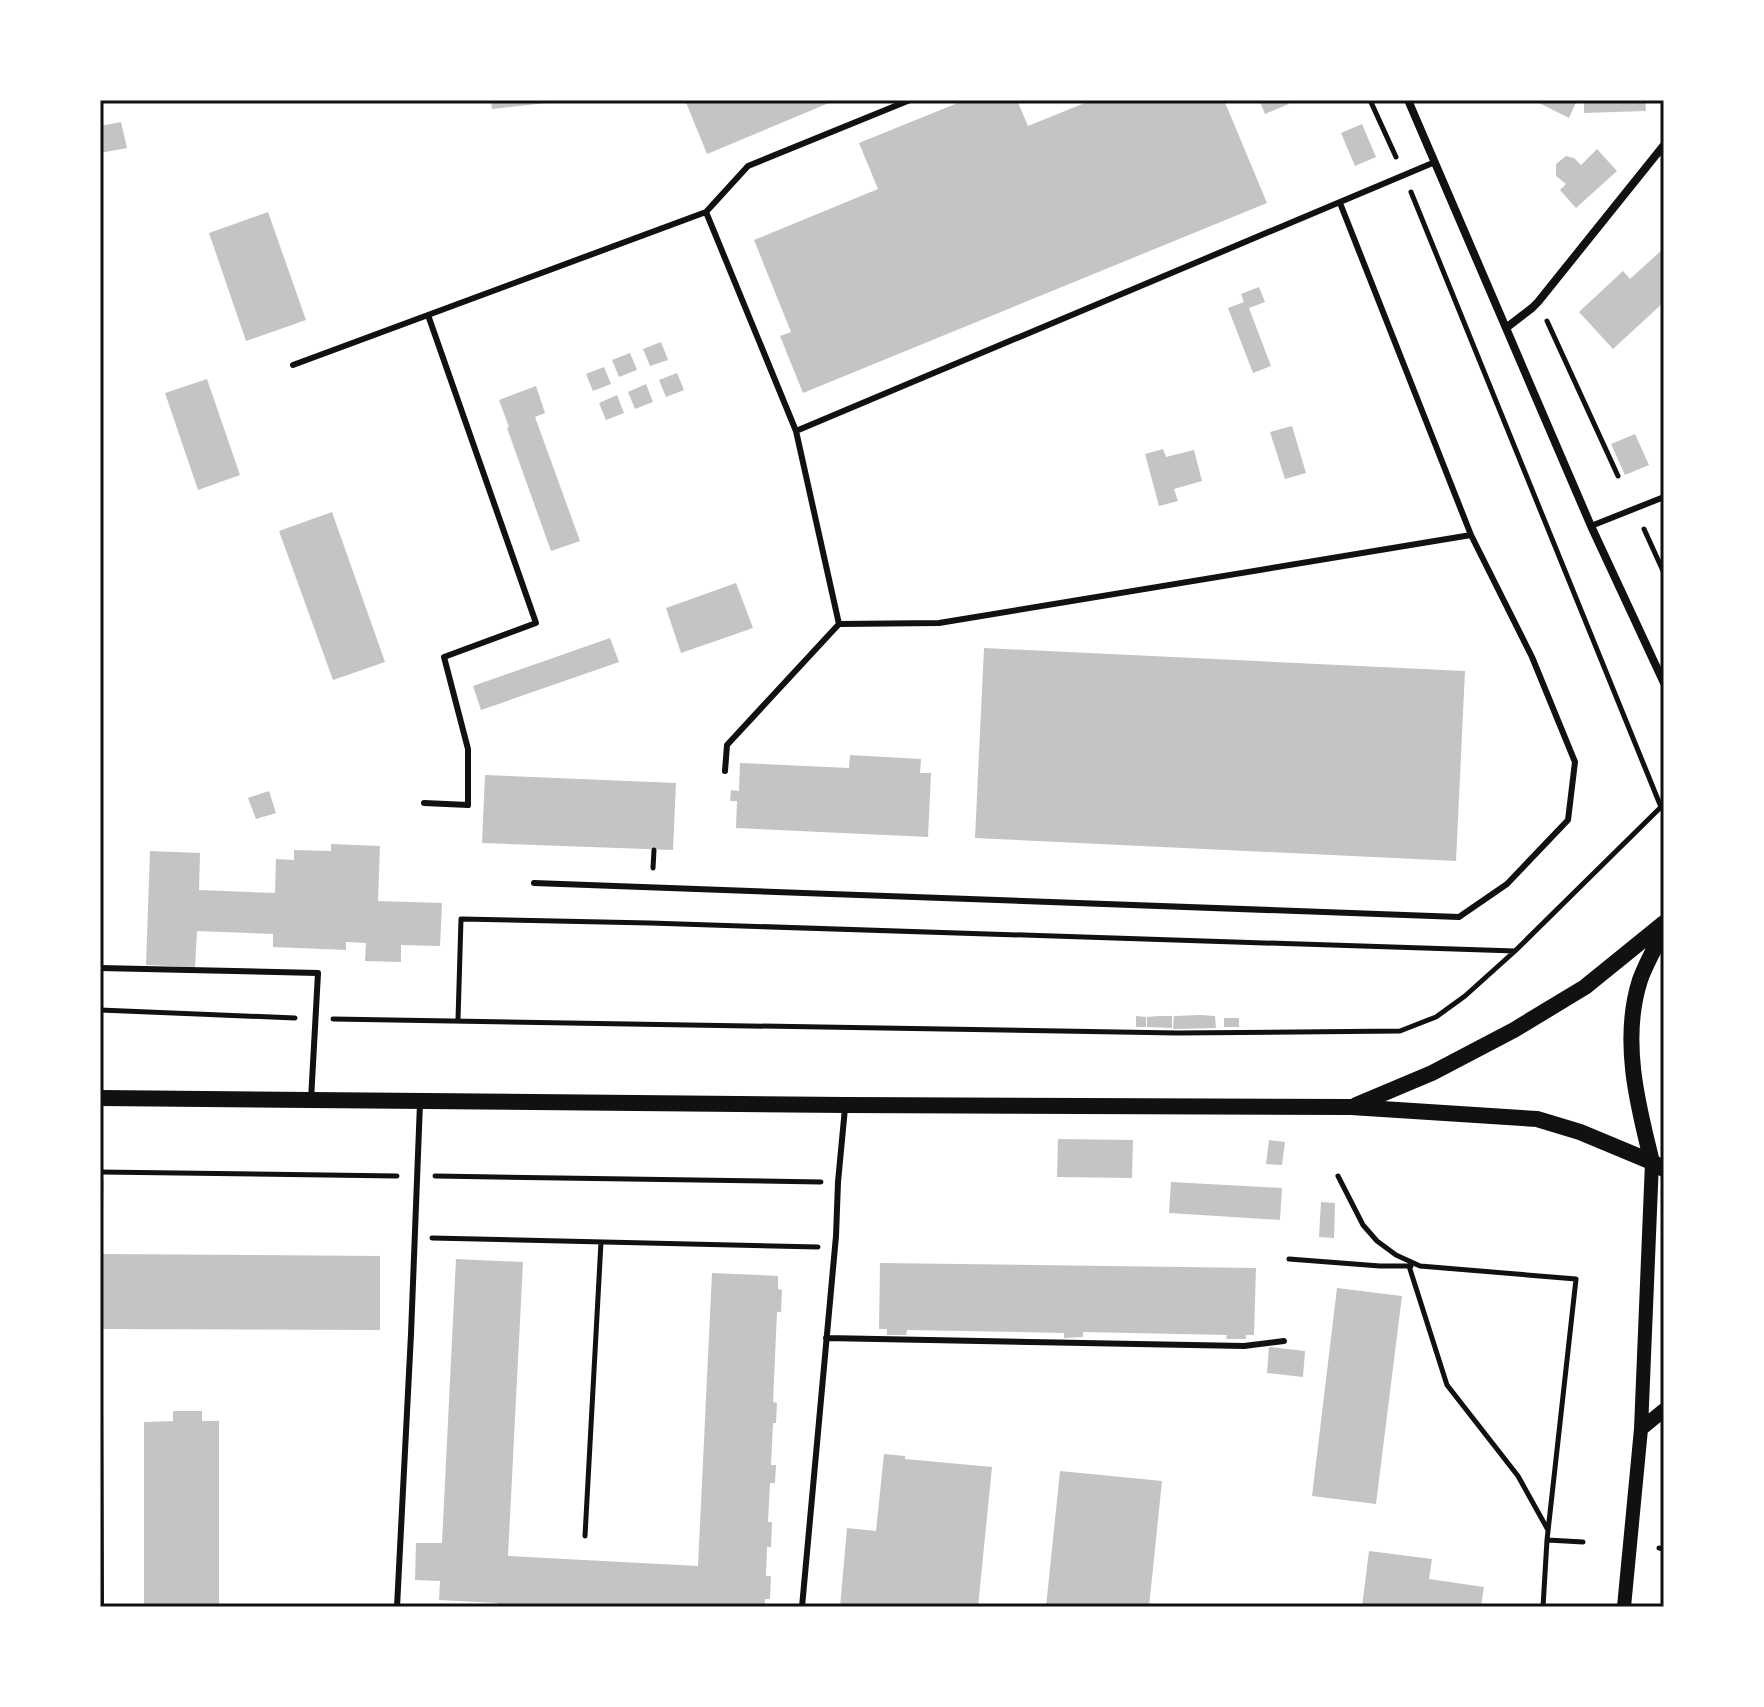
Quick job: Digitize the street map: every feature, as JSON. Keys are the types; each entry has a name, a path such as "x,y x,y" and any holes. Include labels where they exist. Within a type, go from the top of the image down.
{"main road":[{"path":"1351,1107 1432,1073 1514,1030 1585,987 1664,923"},
{"path":"1658,1165 1641,1118 1633,1073 1630,1024 1641,979 1664,930"},
{"path":"100,1098 1351,1107 1537,1119 1580,1132 1658,1165"}],"street":[{"path":"1408,100 1591,526 1664,683"},
{"path":"1506,328 1538,302 1664,145"},
{"path":"1624,1607 1641,1429 1658,1165"},
{"path":"1641,1429 1664,1410"}],"lane":[{"path":"293,365 706,212 748,166 910,100"},
{"path":"796,431 1435,162"},
{"path":"534,883 1459,917 1507,884 1568,820 1575,762 1532,657 1471,535 1340,203"},
{"path":"706,212 796,431 839,624"},
{"path":"424,803 468,805 468,749 444,657 536,623 428,315"},
{"path":"1591,526 1664,497"},
{"path":"725,771 727,745 839,624 939,623 1471,535"},
{"path":"100,968 318,973 311,1100"},
{"path":"397,1607 420,1101"},
{"path":"802,1607 845,1105"},
{"path":"826,1338 1244,1346 1284,1341"},
{"path":"100,1405 101,1607"}],"path":[{"path":"100,1010 315,1019 1177,1033 1400,1031 1436,1017 1465,996 1515,951 1661,807 1404,175 1370,100"},
{"path":"1538,302 1618,476"},
{"path":"1644,529 1664,573"},
{"path":"458,1020 461,919 1515,951"},
{"path":"100,1172 838,1182"},
{"path":"1338,1176 1363,1225 1377,1241 1396,1255 1420,1266"},
{"path":"414,1237 835,1248"},
{"path":"585,1536 601,1242"},
{"path":"1289,1259 1576,1279 1547,1540 1543,1607"},
{"path":"1409,1266 1447,1385 1518,1476 1548,1531"},
{"path":"1547,1540 1583,1542"}],"building":[{"path":"491,100 554,100 555,102 492,109"},
{"path":"685,100 836,100 707,154"},
{"path":"965,100 1017,100 1028,126 1092,100 1224,100 1267,203 803,393 780,336 791,332 754,240 878,189 859,143"},
{"path":"1259,100 1287,100 1289,104 1265,114"},
{"path":"1541,100 1577,100 1569,118 1539,103"},
{"path":"1584,100 1645,100 1646,111 1584,113"},
{"path":"121,122 127,148 100,153 100,126"},
{"path":"1362,124 1376,157 1355,166 1341,133"},
{"path":"1597,149 1617,171 1576,208 1560,190 1566,184 1556,176 1556,164 1566,156 1574,158 1581,165"},
{"path":"268,212 306,320 246,341 209,233"},
{"path":"1664,248 1664,302 1613,349 1579,312 1623,271 1630,279"},
{"path":"1259,287 1265,302 1249,308 1271,366 1253,373 1228,308 1244,302 1241,294"},
{"path":"661,342 668,360 650,366 643,349"},
{"path":"630,353 637,370 619,377 612,360"},
{"path":"604,367 611,384 593,391 586,374"},
{"path":"677,373 684,390 666,397 659,380"},
{"path":"207,379 240,475 198,490 165,393"},
{"path":"646,384 653,402 635,409 628,392"},
{"path":"536,386 545,413 535,417 580,541 551,551 499,400"},
{"path":"617,395 624,413 606,420 599,403"},
{"path":"1292,426 1306,473 1285,479 1270,432"},
{"path":"1635,434 1649,465 1625,475 1611,444"},
{"path":"1163,449 1166,457 1194,450 1202,481 1174,489 1178,501 1159,506 1145,454"},
{"path":"332,512 385,662 333,680 279,531"},
{"path":"736,583 753,628 681,653 666,608"},
{"path":"610,638 619,662 481,710 473,686"},
{"path":"984,648 1465,671 1456,861 975,838"},
{"path":"850,755 921,759 920,773 931,773 928,837 736,828 737,801 730,801 731,790 739,791 740,763 849,768"},
{"path":"485,775 676,783 673,850 482,843"},
{"path":"269,791 276,813 256,819 248,798"},
{"path":"331,844 380,846 378,901 442,903 440,946 401,945 401,962 365,961 366,943 346,942 346,950 273,947 273,934 197,931 195,967 146,965 150,851 200,853 199,890 275,893 276,859 294,860 294,850 331,851"},
{"path":"1136,1016 1146,1017 1146,1027 1136,1027"},
{"path":"1172,1016 1172,1028 1147,1027 1147,1017"},
{"path":"1174,1016 1215,1016 1216,1028 1173,1029"},
{"path":"1224,1018 1239,1018 1239,1027 1224,1027"},
{"path":"1058,1139 1133,1140 1132,1178 1057,1177"},
{"path":"1269,1140 1285,1142 1282,1165 1266,1164"},
{"path":"100,1180 104,1180 103,1213 100,1213"},
{"path":"1171,1182 1282,1188 1280,1220 1169,1213"},
{"path":"1321,1202 1335,1203 1334,1238 1319,1237"},
{"path":"100,1254 380,1256 380,1330 100,1329"},
{"path":"456,1259 523,1262 508,1556 698,1566 712,1273 778,1276 778,1289 782,1290 781,1312 777,1312 773,1402 777,1403 771,1465 776,1465 775,1483 770,1483 768,1522 772,1522 771,1547 767,1547 766,1576 771,1576 770,1599 765,1599 765,1607 497,1607 498,1603 439,1600 440,1581 415,1580 416,1543 442,1543"},
{"path":"880,1263 1256,1268 1254,1335 1246,1335 1246,1339 1226,1339 1227,1335 1083,1332 1083,1337 1064,1338 1064,1333 907,1330 906,1335 887,1335 887,1329 879,1329"},
{"path":"1337,1288 1402,1296 1376,1504 1312,1496"},
{"path":"1269,1347 1305,1351 1303,1377 1267,1373"},
{"path":"173,1411 202,1411 202,1421 219,1421 219,1607 144,1607 144,1422 173,1421"},
{"path":"884,1454 905,1456 905,1459 992,1467 978,1607 840,1607 847,1528 876,1531"},
{"path":"1060,1471 1162,1481 1149,1607 1046,1607"},
{"path":"1369,1551 1432,1559 1429,1579 1484,1587 1481,1607 1362,1607"}]}
